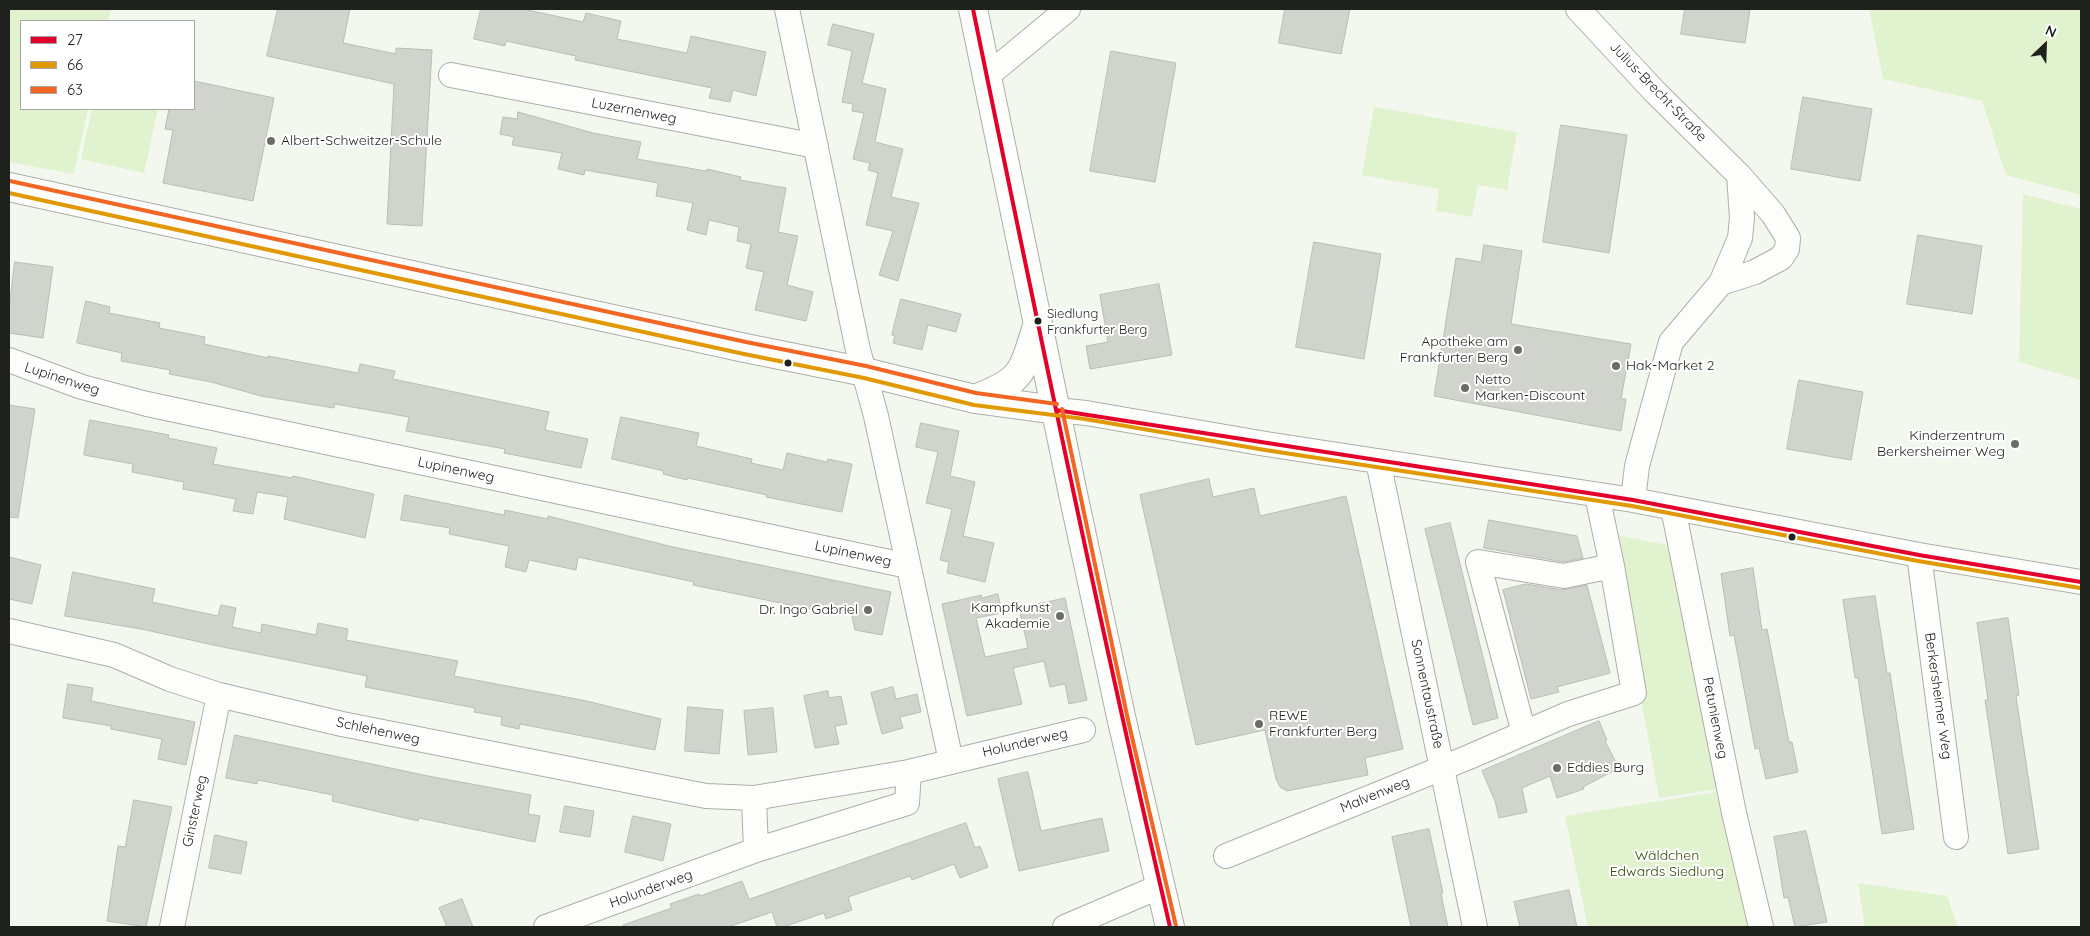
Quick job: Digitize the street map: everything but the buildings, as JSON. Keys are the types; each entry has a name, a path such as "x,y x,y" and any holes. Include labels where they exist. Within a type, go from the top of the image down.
{"street":[{"path":"787,9 950,761"},
{"path":"973,9 1037,326 1122,721 1170,927"},
{"path":"988,76 1068,9"},
{"name":"Julius-Brecht-Straße","path":"1578,9 1654,91 1739,174 1774,214 1788,238 1787,249 1781,258 1754,272 1721,283"},
{"name":"Luzernenweg","path":"451,75 816,146"},
{"path":"1633,500 1637,466 1671,342 1721,283 1740,238 1742,218 1739,174"},
{"path":"9,187 745,348 865,372 975,399 1086,413 1378,461 1597,494 1919,556 2081,582"},
{"path":"975,399 1003,388 1018,376 1037,326"},
{"name":"Lupinenweg","path":"9,360 82,387 147,404 908,566"},
{"name":"Sonnentaustraße","path":"1378,461 1475,927"},
{"name":"Malvenweg","path":"1226,856 1568,714 1634,693 1612,566 1597,494"},
{"name":"Petunienweg","path":"1673,508 1732,804 1761,927"},
{"name":"Berkersheimer Weg","path":"1919,556 1956,837"},
{"path":"1524,733 1478,562 1564,576 1612,566"},
{"name":"Schlehenweg","path":"9,631 114,655 170,679 219,695 342,724 706,796 754,798"},
{"name":"Ginsterweg","path":"172,927 219,695"},
{"name":"Holunderweg","path":"754,798 909,772 1083,730"},
{"name":"Holunderweg","path":"546,927 756,850 907,803 909,772"},
{"path":"754,798 756,850"},
{"path":"1065,927 1161,886"}],"green space":[{"path":"9,9 111,9 108,20 20,20 20,110 88,110 74,174 9,162"},
{"path":"1869,9 2081,9 2081,195 2006,175 1982,101 1883,79"},
{"path":"1374,107 1517,132 1507,190 1478,185 1472,217 1436,211 1439,189 1362,175"},
{"path":"92,110 158,110 144,173 81,159"},
{"path":"2023,194 2081,209 2081,380 2019,362"},
{"path":"1611,534 1667,545 1722,788 1659,798"},
{"name":"Wäldchen Edwards Siedlung","path":"1716,792 1748,927 1588,927 1565,816"},
{"path":"1858,883 1947,896 1958,927 1865,927"}],"transit line":[{"name":"27","path":"973,9 1093,583 1170,927"},
{"name":"63","path":"10,181 746,342 866,366 976,393 1057,404"},
{"name":"66","path":"9,193 744,354 864,378 974,405 1085,419 1265,450 1632,506 1918,561 2080,588"},
{"name":"63","path":"1062,409 1128,720 1176,926"},
{"name":"27","path":"1056,410 1633,500 1919,555 2081,582"}],"place":[{"name":"Albert-Schweitzer-Schule","path":"271,141"},
{"name":"Siedlung Frankfurter Berg","path":"1038,321"},
{"name":"Apotheke am Frankfurter Berg","path":"1518,350"},
{"name":"Hak-Market 2","path":"1616,366"},
{"name":"Netto Marken-Discount","path":"1465,388"},
{"name":"Kinderzentrum Berkersheimer Weg","path":"2015,444"},
{"name":"Dr. Ingo Gabriel","path":"868,610"},
{"name":"Kampfkunst Akademie","path":"1060,616"},
{"name":"REWE Frankfurter Berg","path":"1259,724"},
{"name":"Eddies Burg","path":"1557,768"}]}
